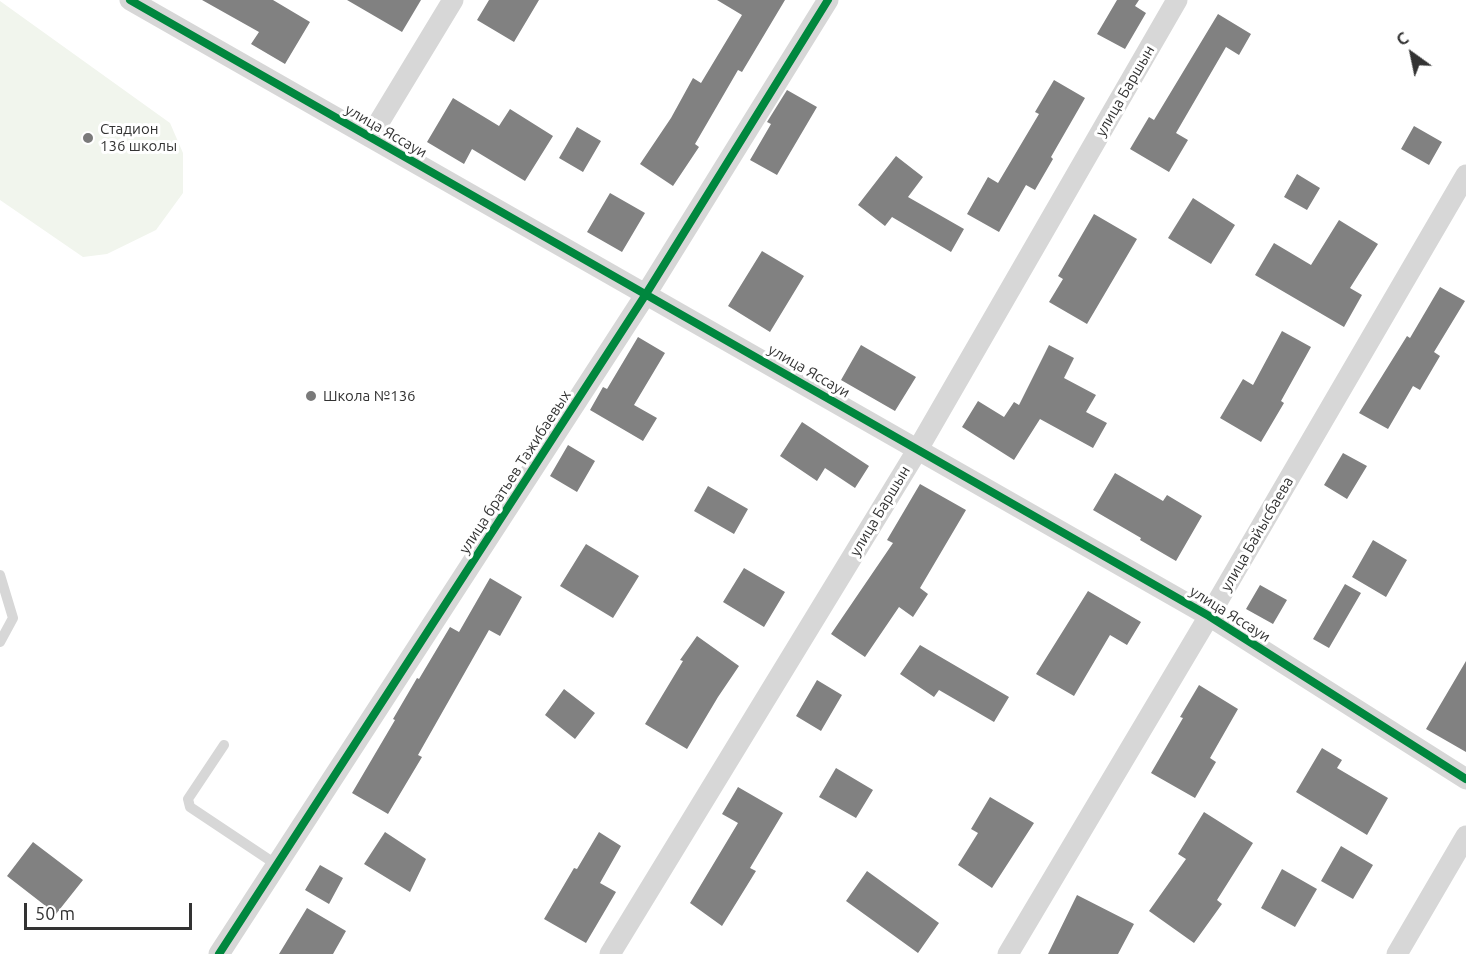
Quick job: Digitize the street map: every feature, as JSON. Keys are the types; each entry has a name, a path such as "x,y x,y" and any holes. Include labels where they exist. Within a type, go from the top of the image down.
{"street":[{"name":"улица Яссауи","path":"130,0 1209,616 1466,779"},
{"path":"370,137 453,0"},
{"name":"улица братьев Тажибаевых","path":"219,954 646,294 828,0"},
{"name":"улица Баршын","path":"610,954 918,449 1177,0"},
{"name":"улица Байысбаева","path":"1008,954 1209,616 1466,175"},
{"path":"1397,954 1466,836"}],"lane":[{"path":"0,575 13,618 0,642"},
{"path":"224,745 188,799 190,807 277,865"}],"shaded area":[{"name":"Стадион 136 школы","path":"0,1 170,123 183,153 183,193 156,230 107,254 83,257 0,200"}],"building":[{"path":"202,0 273,0 310,22 285,64 251,44 259,32"},
{"path":"347,0 421,0 402,32"},
{"path":"489,0 539,0 514,42 477,20"},
{"path":"717,0 785,0 742,72 738,70 695,144 699,147 673,186 640,164 671,118 693,78 701,83 742,15"},
{"path":"1117,0 1139,0 1135,6 1146,13 1125,49 1097,34"},
{"path":"1218,14 1251,34 1239,55 1226,47 1176,133 1188,140 1169,172 1130,149 1149,117 1154,120"},
{"path":"1054,80 1085,98 1035,190 1026,185 999,232 967,214 988,177 998,183 1039,114 1035,112"},
{"path":"787,90 817,107 777,175 750,160 771,124 767,122"},
{"path":"453,98 499,126 510,109 553,136 525,181 472,149 464,164 427,142"},
{"path":"1414,126 1442,142 1429,165 1401,149"},
{"path":"577,127 601,141 583,172 559,158"},
{"path":"896,156 923,177 908,197 964,229 951,252 892,217 885,226 858,205"},
{"path":"1297,174 1320,188 1307,210 1284,197"},
{"path":"610,193 645,213 622,252 587,232"},
{"path":"1193,198 1235,225 1211,264 1168,238"},
{"path":"1094,214 1137,239 1087,324 1049,302 1063,279 1058,276"},
{"path":"1339,220 1378,244 1350,288 1362,295 1344,327 1255,275 1274,243 1311,265"},
{"path":"762,251 804,276 770,332 728,306"},
{"path":"1440,287 1465,301 1434,352 1440,356 1420,390 1413,386 1388,429 1359,413 1407,336 1410,338"},
{"path":"1282,331 1311,347 1281,401 1284,403 1261,442 1220,418 1243,379 1253,385"},
{"path":"638,337 665,353 634,405 657,418 643,441 590,410 603,387 607,389"},
{"path":"861,345 916,377 895,411 841,380"},
{"path":"1049,345 1074,358 1064,378 1096,395 1086,412 1107,423 1093,448 1040,419 1014,460 962,427 978,401 1004,417 1014,402 1019,405"},
{"path":"802,422 869,466 855,488 825,468 817,481 780,456"},
{"path":"568,445 595,461 577,492 550,476"},
{"path":"1343,453 1367,466 1347,499 1324,485"},
{"path":"1115,473 1163,501 1167,495 1202,516 1176,561 1093,510"},
{"path":"920,484 966,510 920,588 928,594 913,617 899,607 865,657 831,634 893,543 887,540"},
{"path":"708,486 748,509 734,534 694,511"},
{"path":"1373,540 1407,560 1386,597 1352,577"},
{"path":"586,544 639,576 613,618 560,586"},
{"path":"744,568 785,592 764,627 723,602"},
{"path":"490,578 522,597 500,636 489,630 418,755 422,757 388,814 352,793 417,678 419,679 450,627 459,632"},
{"path":"1345,584 1361,593 1329,648 1313,639"},
{"path":"1260,585 1287,600 1273,624 1246,609"},
{"path":"1088,591 1141,622 1127,645 1110,635 1074,696 1036,674"},
{"path":"697,636 739,666 687,749 645,724 683,661 680,660"},
{"path":"920,645 1009,697 994,722 939,690 934,697 900,674"},
{"path":"1466,661 1466,752 1426,729"},
{"path":"817,680 842,695 821,731 796,716"},
{"path":"1199,685 1238,709 1210,758 1216,762 1195,798 1151,773"},
{"path":"564,689 595,713 575,739 545,715"},
{"path":"1322,748 1342,760 1337,768 1388,798 1367,835 1296,792"},
{"path":"836,768 873,790 856,818 819,797"},
{"path":"738,787 783,813 750,868 756,871 722,926 690,903 738,823 722,814"},
{"path":"990,797 1034,823 992,888 958,865 978,833 971,829"},
{"path":"1204,812 1253,843 1217,900 1222,904 1194,943 1149,911 1186,859 1178,854"},
{"path":"385,832 426,859 410,892 364,864"},
{"path":"599,832 621,846 600,883 616,892 586,943 544,919 574,868 577,869"},
{"path":"33,842 83,880 56,914 7,876"},
{"path":"1341,846 1373,865 1353,899 1321,881"},
{"path":"320,865 343,878 329,904 305,890"},
{"path":"1282,869 1317,889 1295,927 1261,908"},
{"path":"867,871 939,923 918,953 846,901"},
{"path":"1077,895 1134,924 1118,954 1048,954"},
{"path":"307,908 346,931 333,954 279,954"}],"cycle path":[{"path":"130,0 1209,616 1466,779"},
{"path":"219,954 646,294 828,0"}],"place":[{"name":"Стадион 136 школы","path":"88,138"},
{"name":"Школа №136","path":"311,396"}]}
